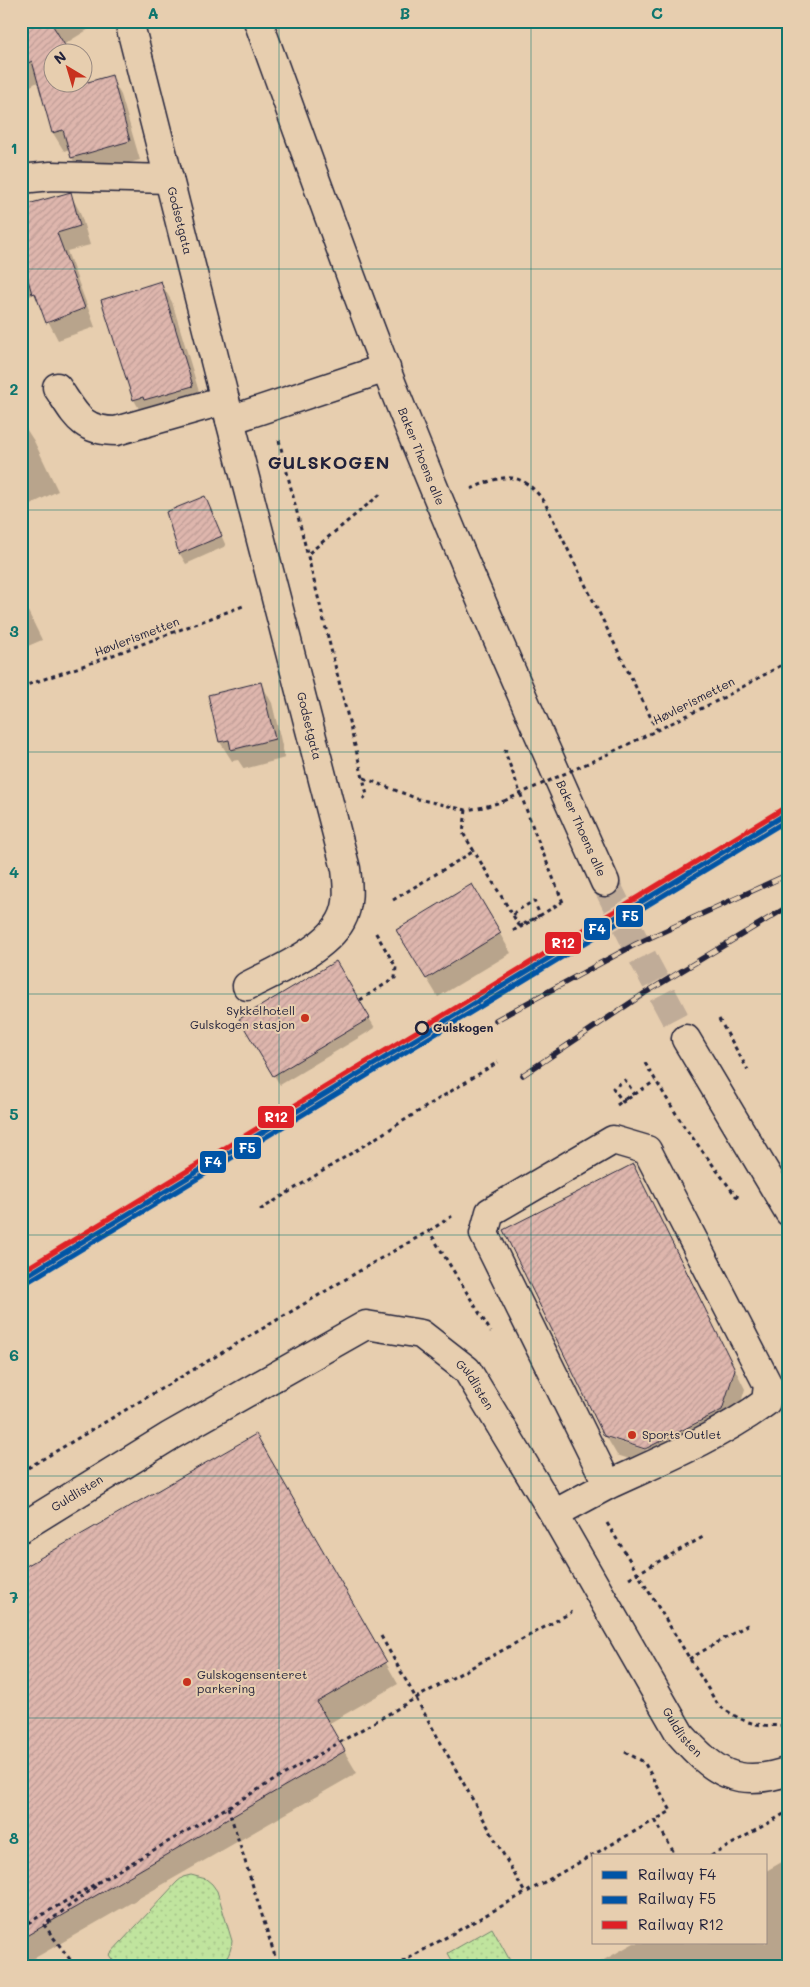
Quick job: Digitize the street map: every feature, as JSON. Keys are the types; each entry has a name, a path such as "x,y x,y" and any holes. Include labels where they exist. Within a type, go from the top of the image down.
{"street":[{"name":"Godsetgata","path":"130,21 346,869 347,903 341,921 329,936 317,946 247,986"},
{"name":"Baker Thoens alle","path":"258,21 386,368 440,502 524,701 605,882"},
{"path":"21,179 51,176 169,178"},
{"path":"57,387 80,421 101,431 116,431 228,410 270,408 386,368"},
{"path":"686,1039 789,1212"},
{"path":"554,1514 748,1416 766,1402 768,1386 647,1150 613,1140 490,1212 484,1234 599,1490"},
{"name":"Guldlisten","path":"21,1528 170,1436 366,1325 421,1334 467,1370 554,1514 680,1734 699,1755 723,1772 746,1778 770,1777 789,1771"}],"path":[{"path":"270,408 309,554 367,795 334,826"},
{"path":"440,502 487,481 501,478 514,477 523,480 534,488 544,501 657,730"},
{"path":"309,554 383,492"},
{"name":"Høvlerismetten","path":"21,687 97,661 248,604"},
{"name":"Høvlerismetten","path":"466,810 504,801 606,755 721,699 789,661"},
{"path":"505,752 563,903 521,927 513,914 534,901 540,915 520,927 513,931"},
{"path":"363,778 392,791 466,810 463,833 520,927"},
{"path":"393,900 474,852"},
{"path":"360,1000 395,978"},
{"path":"260,1210 498,1062"},
{"path":"645,1063 682,1125 736,1196"},
{"path":"617,1105 634,1093 625,1080 613,1088 623,1102 656,1081"},
{"path":"21,1472 374,1262 430,1231 492,1333"},
{"path":"599,1490 637,1574 718,1705 738,1720 766,1726 789,1725"},
{"path":"21,1927 416,1698 601,1596 703,1537"},
{"path":"689,1659 751,1623"},
{"path":"381,1636 525,1894"},
{"path":"595,1854 671,1811 644,1762 625,1752"},
{"path":"228,1807 278,1966"},
{"path":"714,1854 789,1811"},
{"path":"655,1820 675,1854"},
{"path":"395,1966 592,1856"},
{"path":"75,1966 44,1926 109,1876"}],"green space":[{"path":"191,1875 206,1879 217,1891 232,1941 229,1954 221,1966 117,1966 109,1955 177,1882 183,1877"},
{"path":"492,1928 513,1966 455,1966 448,1953"}],"building":[{"path":"21,21 50,21 63,42 42,42 42,92 92,92 92,81 112,75 130,141 71,158 63,130 52,133 32,61 21,67"},
{"path":"71,192 80,226 57,233 85,308 46,323 35,293 32,294 21,254 21,206"},
{"path":"161,281 193,386 144,400 143,397 133,400 101,300"},
{"path":"205,496 222,536 179,554 166,512"},
{"path":"261,682 275,739 231,750 229,740 219,742 208,695"},
{"path":"472,884 501,933 426,979 396,930"},
{"name":"Sykkelhotell Gulskogen stasjon","path":"336,961 370,1018 273,1076 239,1019"},
{"path":"633,1164 735,1369 722,1410 645,1449 604,1436 503,1230"},
{"name":"Gulskogensenteret parkering","path":"256,1434 387,1662 317,1702 345,1751 21,1939 21,1569"}],"tunnel":[{"path":"605,882 686,1039"}],"railway":[{"path":"496,1020 636,944 789,874"},
{"path":"523,1075 645,993 789,906"}],"rail line":[{"name":"R12","path":"21,1272 786,807"},
{"name":"F4","path":"21,1279 789,812"},
{"name":"F5","path":"24,1284 789,819"}],"place":[{"name":"Sykkelhotell Gulskogen stasjon","path":"305,1018"},
{"name":"Gulskogen","path":"422,1028"},
{"name":"Sports Outlet","path":"632,1435"},
{"name":"Gulskogensenteret parkering","path":"187,1682"}],"district":[{"name":"GULSKOGEN","path":"329,463"}]}
